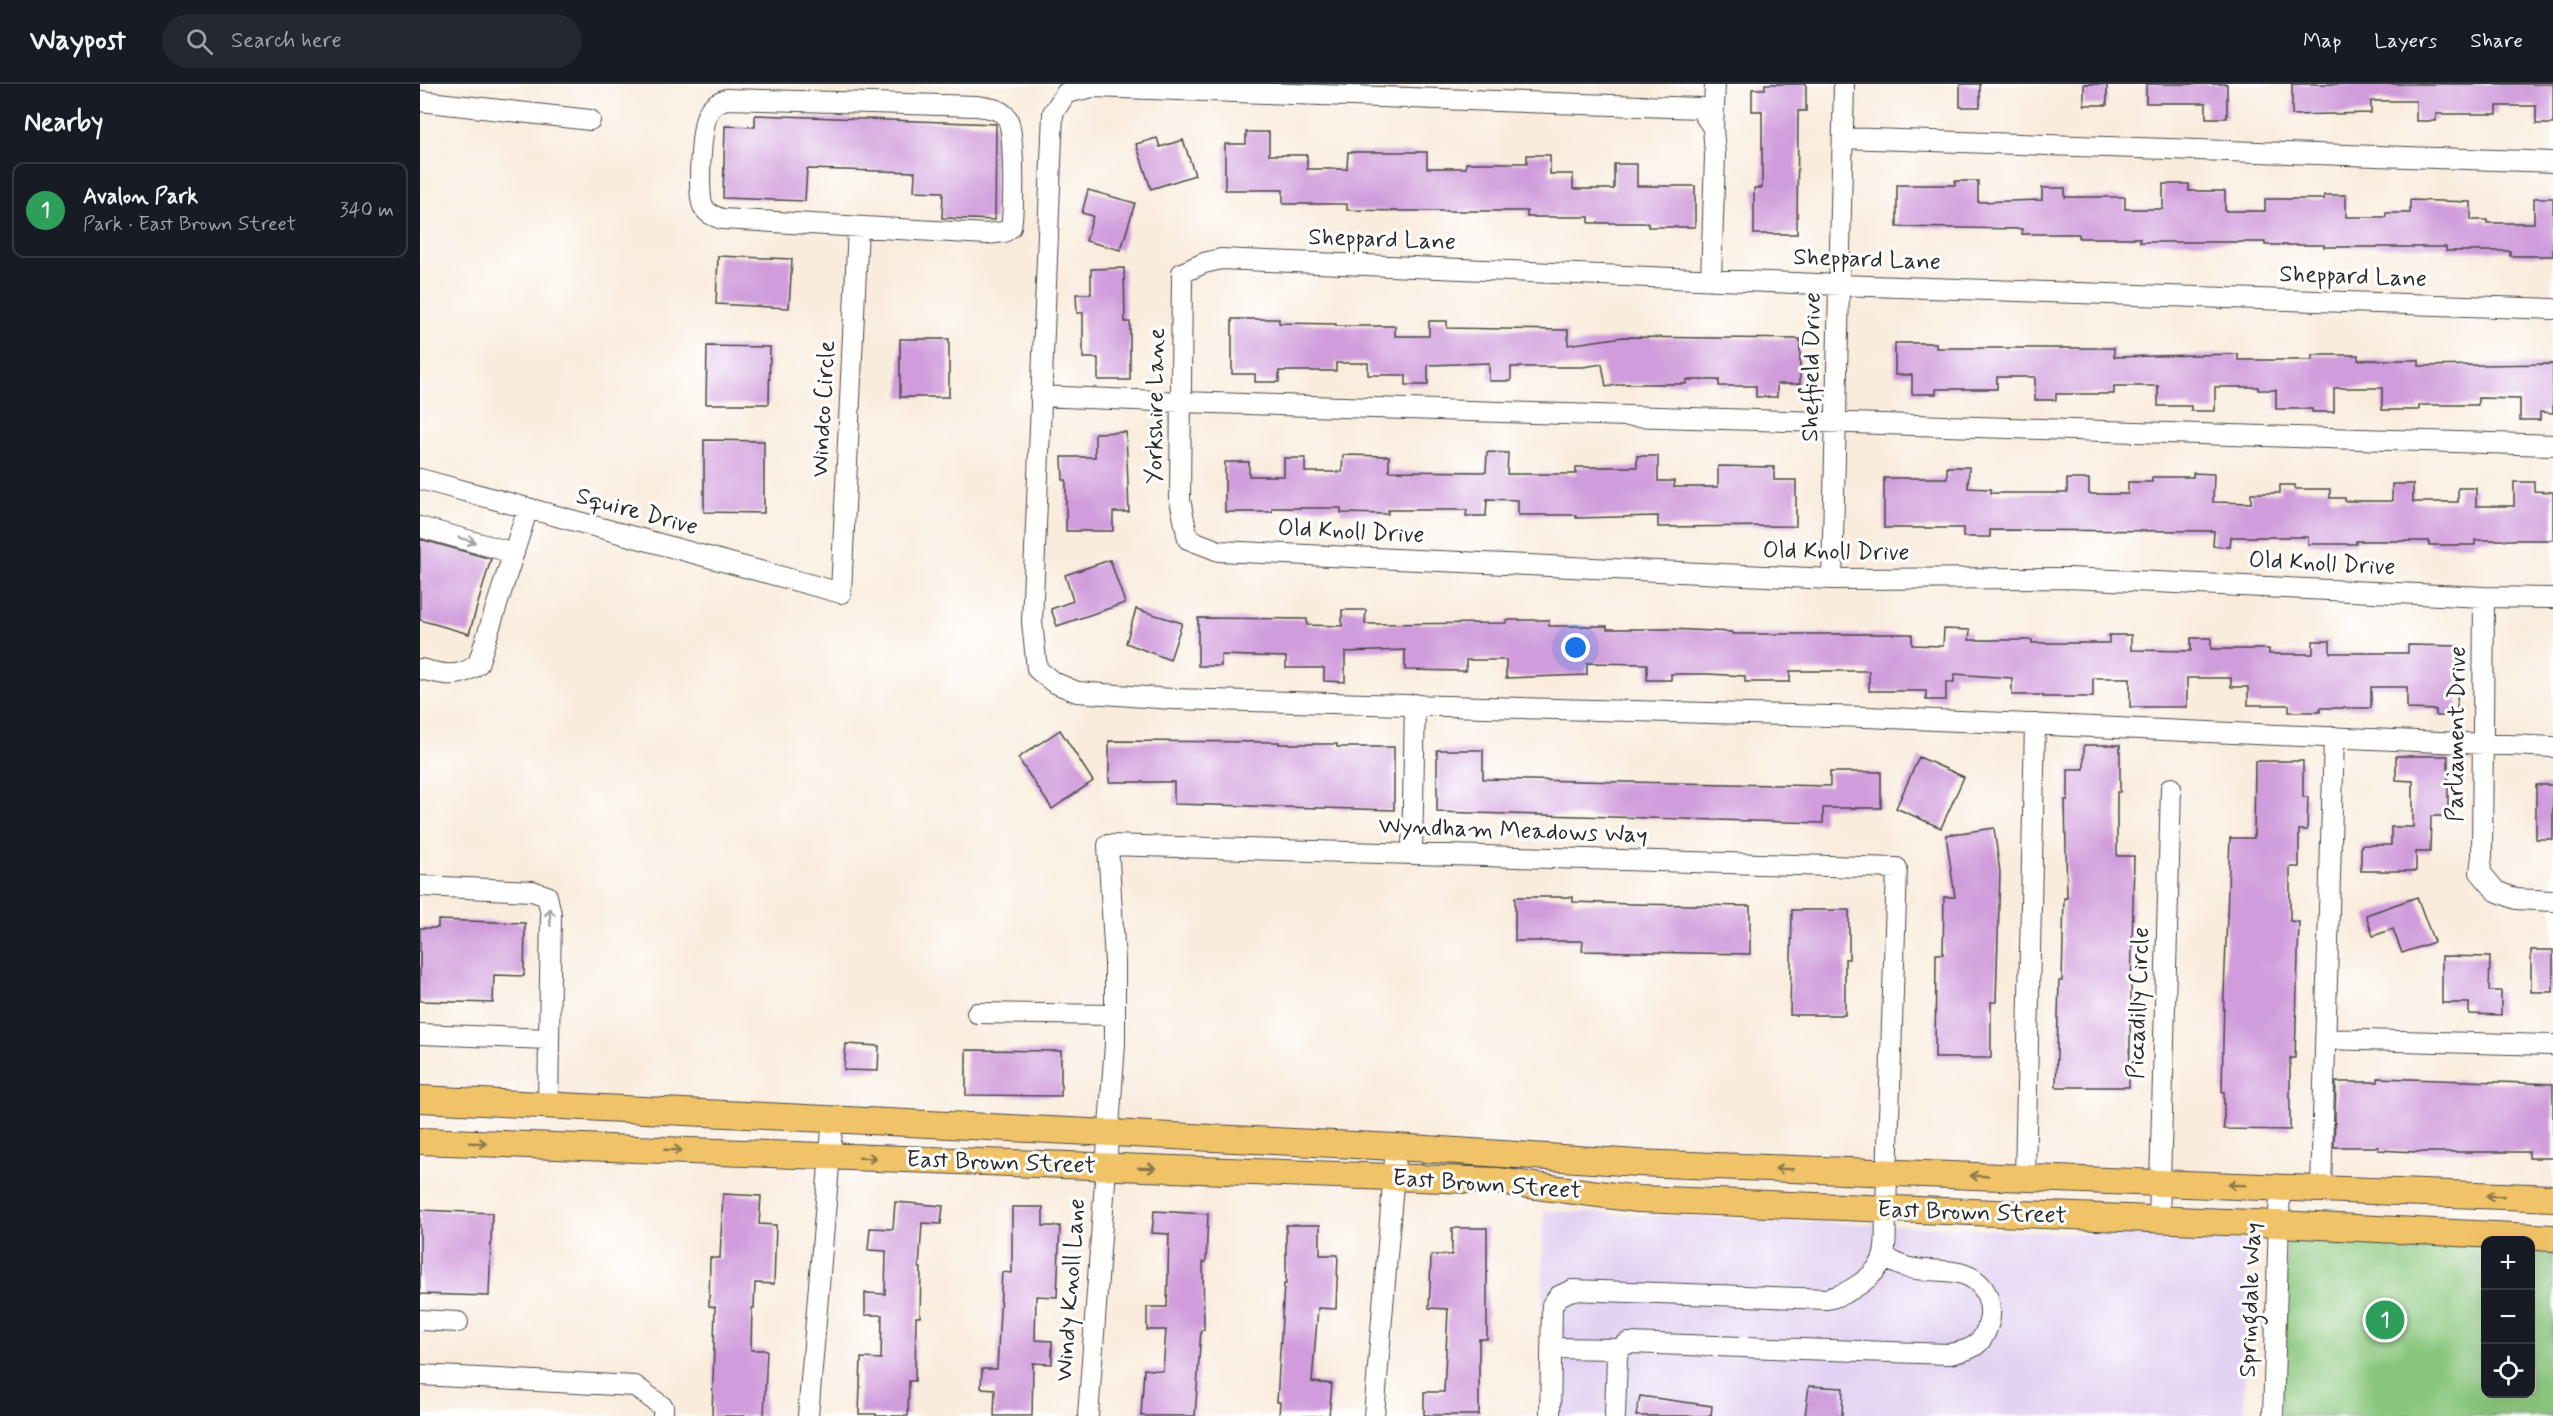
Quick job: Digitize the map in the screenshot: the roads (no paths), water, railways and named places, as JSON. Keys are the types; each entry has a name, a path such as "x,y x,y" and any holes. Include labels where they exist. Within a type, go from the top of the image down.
{"main road":[{"name":"East Brown Street","path":"420,1099 1396,1147 1636,1163 2553,1198"},
{"name":"East Brown Street","path":"420,1141 1497,1181 1638,1199 2278,1224 2553,1238"}],"street":[{"path":"1711,280 1715,84"},
{"name":"Sheffield Drive","path":"1832,579 1844,84"},
{"path":"1713,128 1700,108 1093,87 1066,93 1053,113 1032,622 1037,669 1053,682 1077,692 1172,699 1867,717 2553,747"},
{"path":"726,99 977,105 998,109 1007,118 1012,134 1012,222 1008,230 1000,234 987,234 858,227 722,219 709,214 703,206 700,192 703,127 707,114 715,103 726,99"},
{"path":"420,101 590,120"},
{"path":"1843,138 2553,162"},
{"name":"Windco Circle","path":"841,593 858,227"},
{"name":"Sheppard Lane","path":"1182,273 1204,263 1221,259 1840,285 2553,309"},
{"name":"Yorkshire Lane","path":"1182,273 1180,500 1188,539"},
{"path":"1040,396 2553,445"},
{"name":"Squire Drive","path":"420,479 841,593"},
{"path":"420,669 448,675 466,673 478,664 528,508"},
{"path":"420,527 514,553"},
{"name":"Old Knoll Drive","path":"1188,539 1218,551 1832,579 2068,578 2484,597 2553,598"},
{"name":"Parliament Drive","path":"2484,597 2480,872 2496,891 2516,899 2553,901"},
{"path":"1412,854 1415,704"},
{"path":"2025,1177 2035,724"},
{"path":"2321,1188 2334,737"},
{"name":"Piccadilly Circle","path":"2158,1220 2171,788"},
{"name":"Wyndham Meadows Way","path":"1105,1167 1115,1044 1115,962 1108,845 1897,868 1884,1255"},
{"path":"420,886 532,891 547,896 551,914 548,1105"},
{"path":"977,1013 1115,1015"},
{"path":"420,1034 549,1039"},
{"path":"2325,1039 2553,1045"},
{"path":"808,1416 833,1118"},
{"path":"1374,1416 1396,1147"},
{"name":"Windy Knoll Lane","path":"1088,1416 1105,1167"},
{"name":"Springdale Way","path":"2273,1416 2280,1186"},
{"path":"1550,1416 1551,1347 1552,1305 1559,1296 1572,1290 1836,1298 1860,1285 1884,1255 1894,1264 1908,1268 1960,1273 1974,1279 1985,1290 1990,1302 1991,1315 1981,1341 1968,1350 1949,1354 1628,1343 1619,1349 1551,1347"},
{"path":"420,1320 458,1322"},
{"path":"1615,1416 1619,1349"},
{"path":"420,1375 635,1386 663,1407 663,1416"}],"place":[{"name":"Avalon Park","path":"2385,1320"}]}
